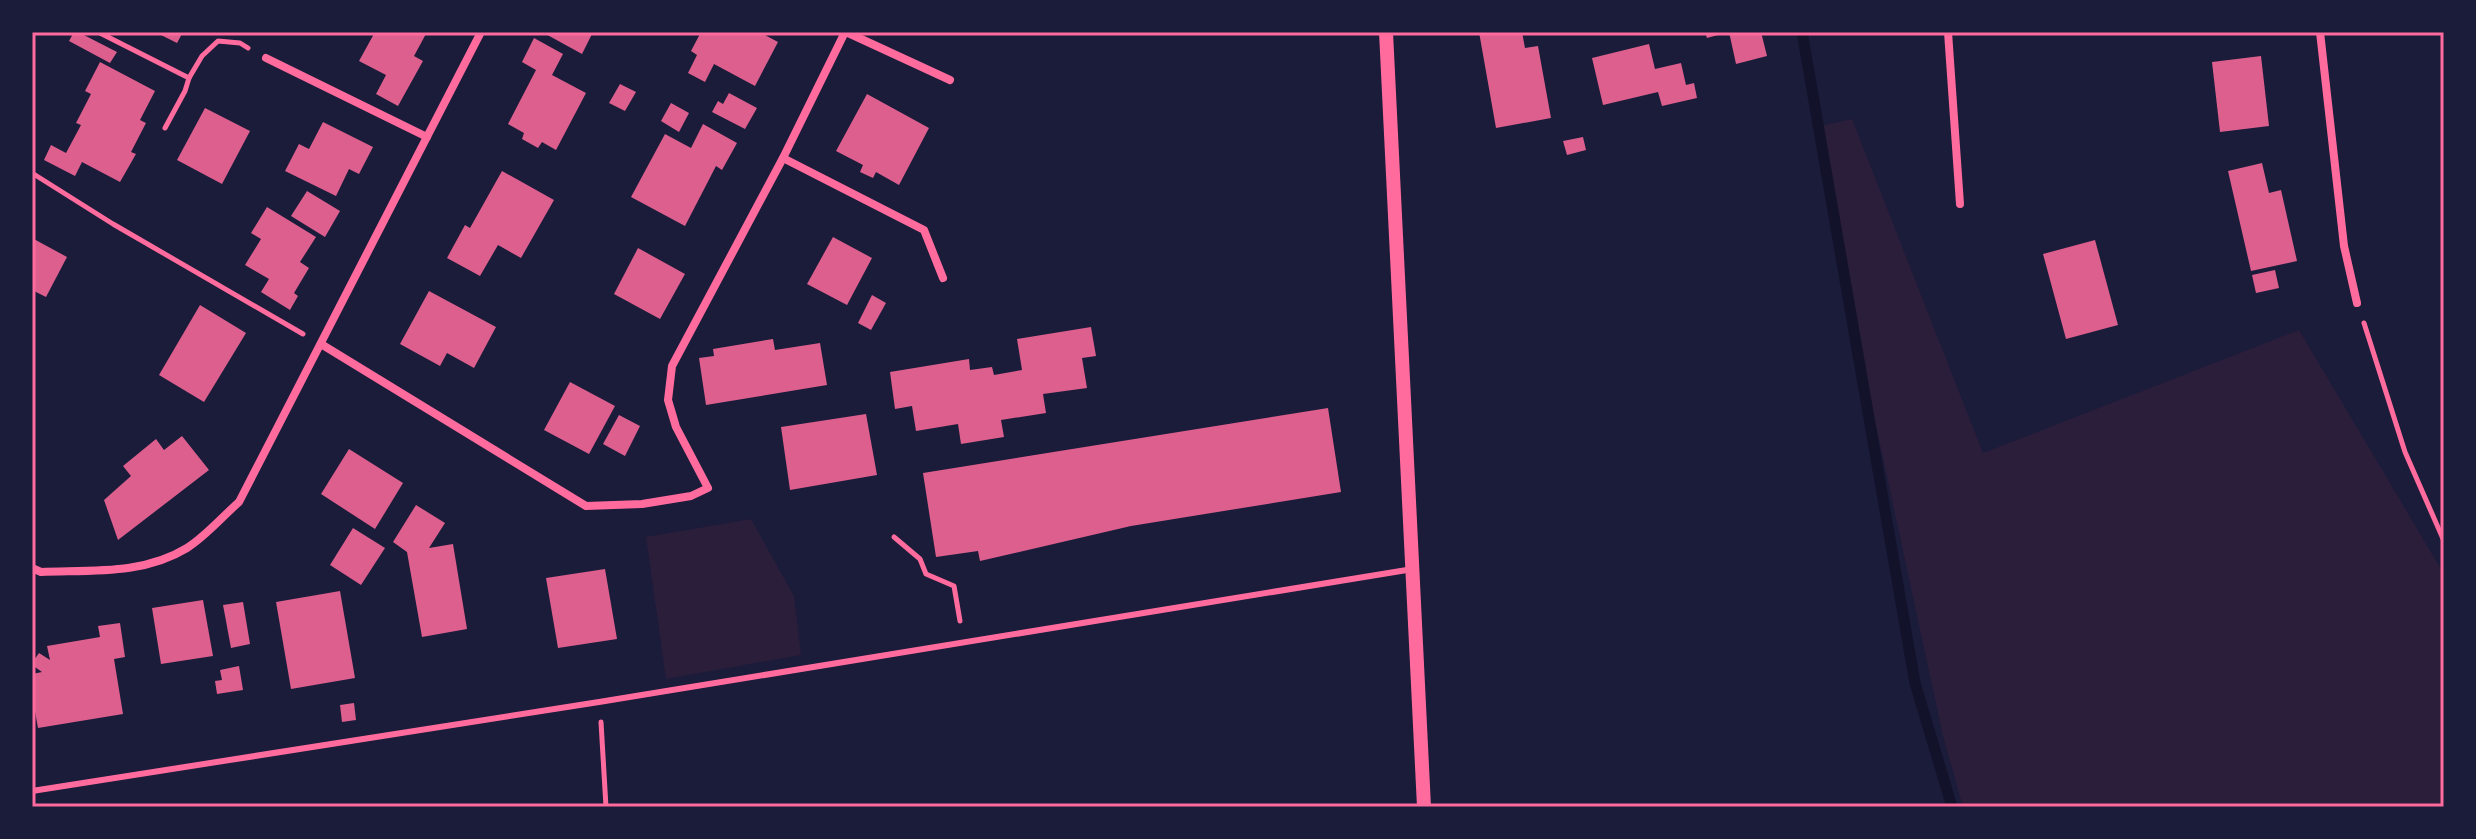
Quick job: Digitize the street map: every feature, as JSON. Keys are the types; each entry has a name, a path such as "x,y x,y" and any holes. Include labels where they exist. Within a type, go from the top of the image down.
{"street":[{"path":"32,568 41,572 122,570 153,563 188,547 239,502 481,32"},
{"path":"321,344 586,506 642,504 691,496 708,488 676,427 668,400 672,366 846,32 950,80"},
{"path":"1386,32 1424,807"},
{"path":"1948,32 1960,204"},
{"path":"2320,32 2344,246 2357,303"},
{"path":"266,58 427,137"},
{"path":"783,158 924,230 943,278"}],"lane":[{"path":"32,791 1413,569"}],"path":[{"path":"98,32 189,78"},
{"path":"165,128 202,56 218,41 240,43 266,58"},
{"path":"32,173 113,224 321,344"},
{"path":"2357,303 2405,452 2444,541"},
{"path":"894,537 920,559 926,574 954,586 964,641"},
{"path":"599,702 606,807"}],"shaded area":[{"path":"1852,119 1983,453 2299,330 2444,574 2444,807 1963,807 1943,736 1850,305 1821,126"},
{"path":"751,519 794,596 801,655 666,679 646,537"}],"building":[{"path":"74,32 117,52 110,63 69,41"},
{"path":"155,32 183,32 177,43"},
{"path":"375,32 427,32 414,56 423,61 398,106 376,94 386,75 359,61"},
{"path":"542,32 588,32 592,34 582,54"},
{"path":"701,32 759,32 778,42 755,86 714,64 705,82 688,73 697,55 691,51"},
{"path":"1479,32 1522,32 1525,48 1538,46 1551,118 1496,128"},
{"path":"1705,32 1725,32 1725,33 1707,38"},
{"path":"1729,32 1761,32 1767,56 1736,64"},
{"path":"534,38 563,54 552,75 586,93 556,150 542,142 538,148 522,139 524,133 508,124 536,70 522,62"},
{"path":"1649,44 1655,69 1681,63 1686,85 1694,83 1697,98 1662,106 1658,92 1603,105 1592,58"},
{"path":"2261,56 2269,126 2220,132 2212,62"},
{"path":"100,62 155,91 140,120 146,123 131,152 136,154 120,182 82,162 75,176 44,160 51,145 66,153 81,125 76,123 91,94 85,91"},
{"path":"620,84 636,92 625,111 609,103"},
{"path":"729,93 757,108 745,129 712,112 718,101 723,104"},
{"path":"867,94 929,128 899,185 876,172 873,178 860,172 863,165 836,151"},
{"path":"671,103 689,113 679,132 661,121"},
{"path":"205,108 250,131 222,184 177,160"},
{"path":"323,122 373,147 359,174 349,169 336,196 285,171 299,144 309,149"},
{"path":"703,124 737,143 722,170 716,166 685,226 631,197 665,134 691,148"},
{"path":"1583,137 1586,150 1567,155 1563,141"},
{"path":"2262,163 2269,193 2281,190 2297,261 2251,271 2228,171"},
{"path":"502,171 554,200 521,258 498,245 480,276 447,258 465,225 470,228"},
{"path":"307,191 340,211 325,237 291,216"},
{"path":"267,207 316,237 300,262 309,268 294,293 298,296 290,310 261,292 269,279 245,265 261,239 251,233"},
{"path":"833,237 872,258 847,305 807,284"},
{"path":"32,238 67,257 46,297 32,290"},
{"path":"2095,240 2118,325 2066,339 2043,254"},
{"path":"638,248 685,274 660,319 614,294"},
{"path":"2275,270 2279,288 2256,293 2252,275"},
{"path":"429,291 496,327 474,368 447,353 440,366 400,344"},
{"path":"872,295 886,303 871,330 858,323"},
{"path":"200,305 246,333 204,402 159,375"},
{"path":"1091,327 1096,356 1082,358 1087,388 1043,394 1046,413 1001,420 1004,437 961,444 958,424 916,431 912,406 895,409 890,372 969,359 970,370 992,367 994,375 1022,370 1017,339"},
{"path":"773,339 775,350 820,343 827,385 706,405 699,358 714,356 713,349"},
{"path":"570,382 615,406 589,454 544,430"},
{"path":"1328,408 1341,492 1131,526 980,561 978,551 936,557 923,473"},
{"path":"866,414 877,475 790,490 781,427"},
{"path":"619,415 640,426 625,456 603,444"},
{"path":"182,436 209,470 118,540 104,500 131,476 123,466 156,439 164,450"},
{"path":"349,449 403,483 375,529 321,494"},
{"path":"416,505 445,523 429,548 453,544 467,629 422,637 407,552 393,542"},
{"path":"353,528 385,548 361,585 330,565"},
{"path":"605,569 617,639 558,648 546,578"},
{"path":"340,591 355,678 291,689 276,602"},
{"path":"203,600 213,656 161,664 152,608"},
{"path":"243,602 250,644 231,648 223,605"},
{"path":"120,623 125,657 114,659 123,714 38,728 32,674 42,672 32,663 39,653 50,660 47,646 100,637 98,626"},
{"path":"239,666 243,690 217,694 215,681 222,680 220,670"},
{"path":"354,703 356,720 342,722 340,705"}],"waterway":[{"path":"1802,32 1915,683 1952,807"}]}
